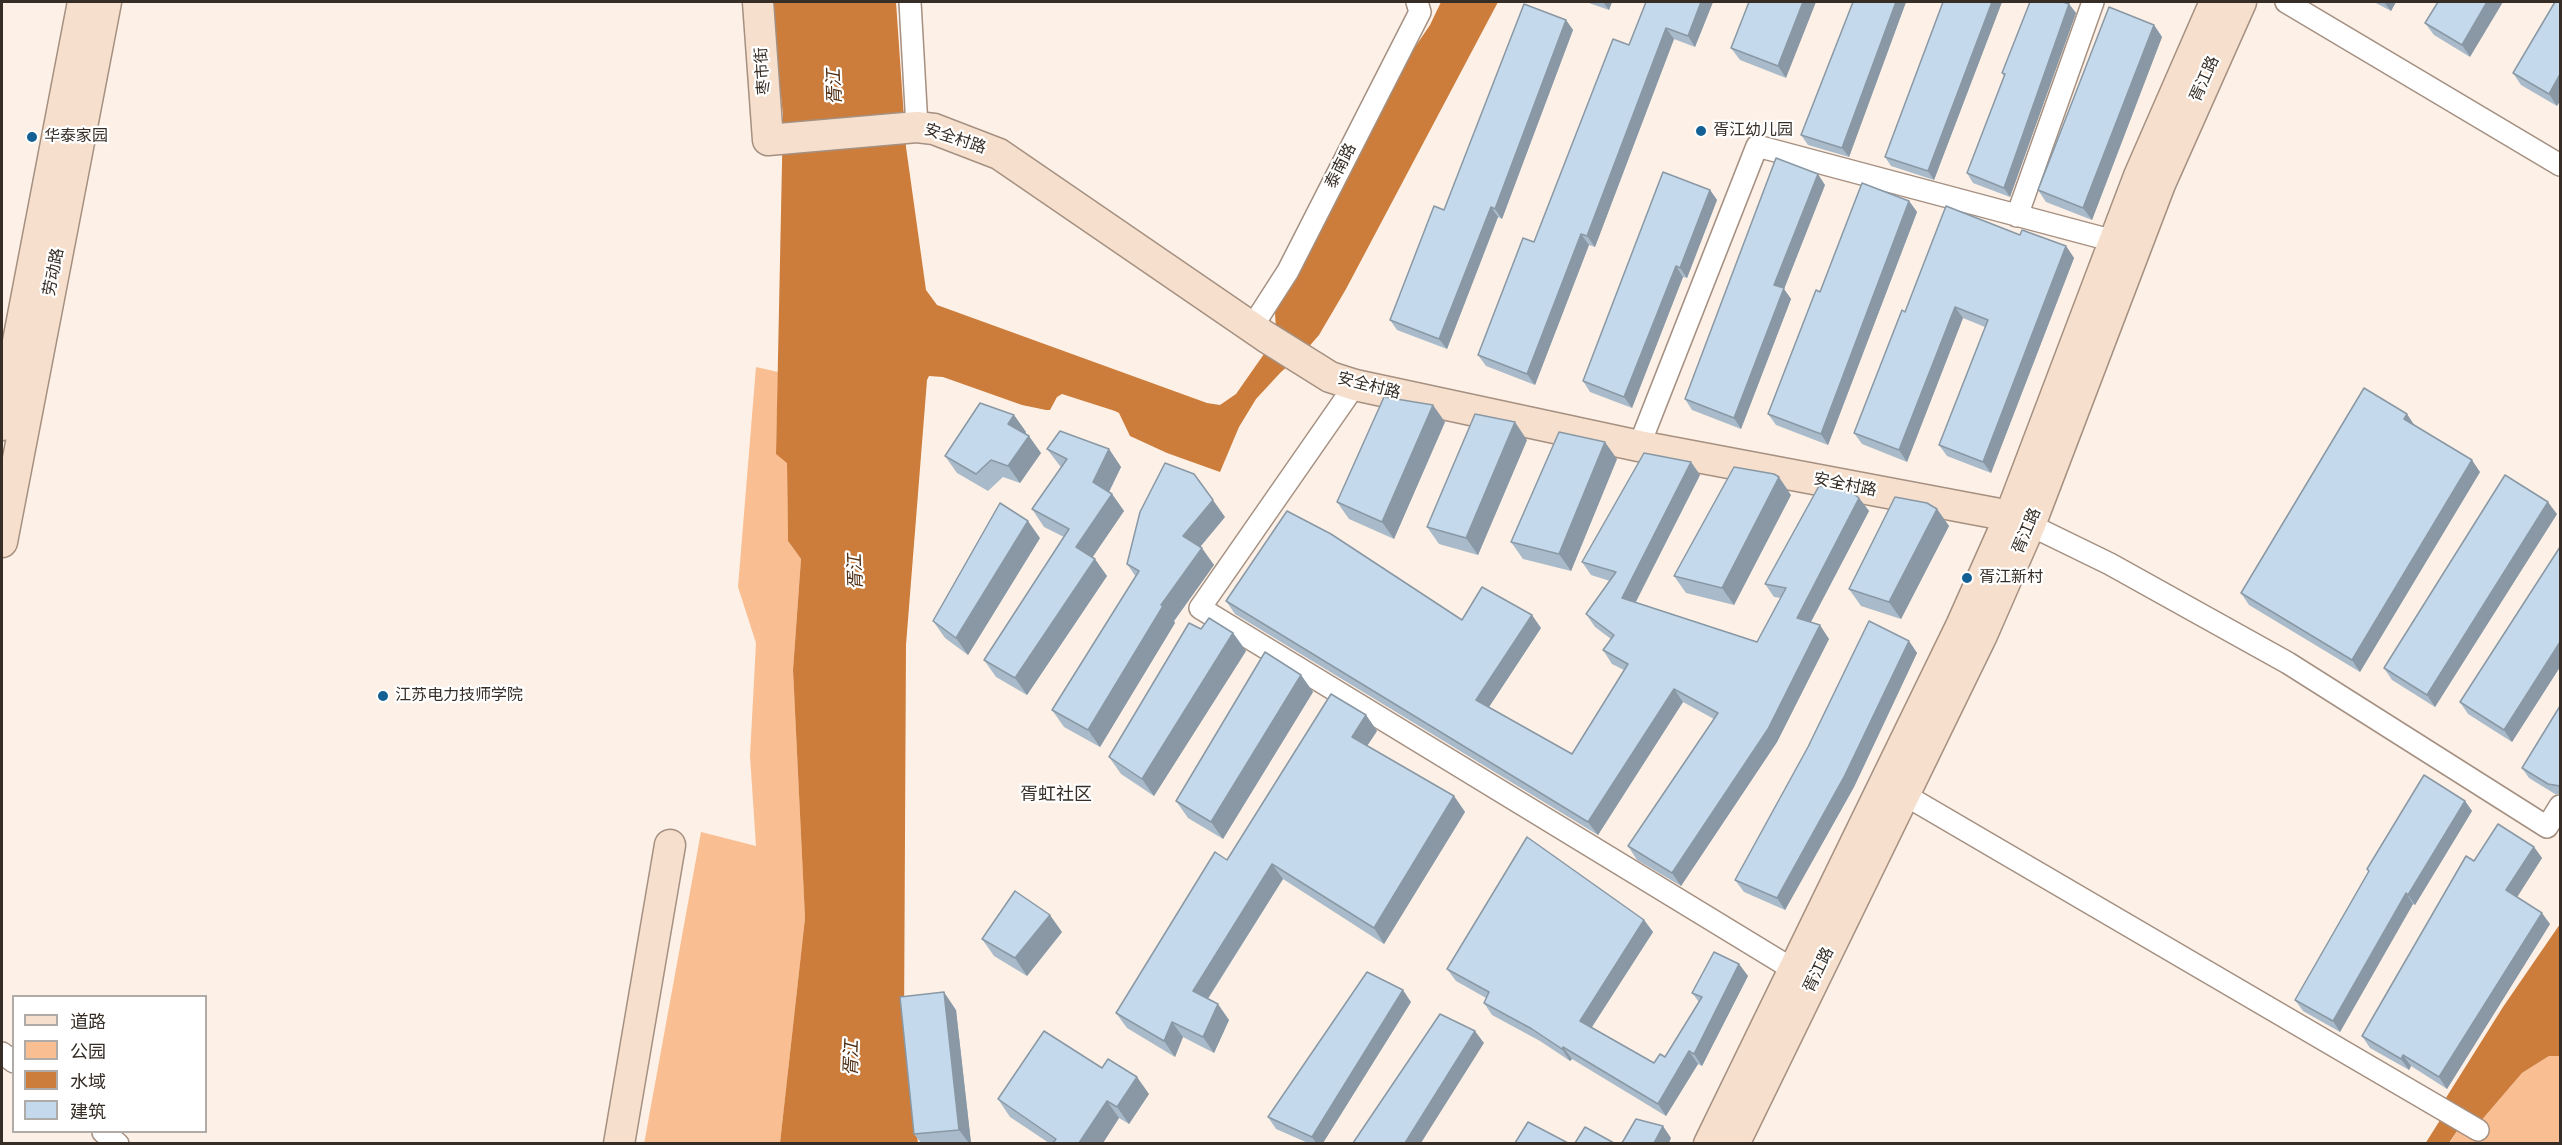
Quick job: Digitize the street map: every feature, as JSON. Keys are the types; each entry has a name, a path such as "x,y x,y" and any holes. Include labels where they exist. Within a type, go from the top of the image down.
{"main road":[{"name":"劳动路","path":"2,425 83,2"},
{"name":"劳动路","path":"2,542 106,2"},
{"name":"枣市街","path":"758,2 774,140"},
{"name":"胥江路","path":"1734,1143 1982,635 2114,241 2156,134 2215,2"},
{"name":"胥江路","path":"1709,1143 1938,675 2020,521 2160,184 2241,2"},
{"name":"安全村路","path":"774,140 912,127 934,129 999,154 1307,364 1355,385 1639,446 2020,521"},
{"path":"619,1143 670,845"}],"street":[{"path":"910,2 912,127"},
{"name":"泰南路","path":"1259,332 1287,271 1420,12 1417,2"},
{"path":"2017,216 2093,2"},
{"path":"2286,2 2560,165"},
{"path":"1639,446 1757,146 2114,241"},
{"path":"1355,385 1200,608 1794,970"},
{"path":"2020,521 2110,564 2288,663 2547,827 2560,806"},
{"path":"1905,795 2433,1101 2478,1130"},
{"path":"106,1133 118,1143"}],"green space":[{"path":"756,367 778,372 776,453 787,462 788,541 801,559 793,670 805,918 780,1143 644,1144 701,832 756,846 750,756 756,643 738,587"},
{"path":"2549,1056 2560,1056 2560,1143 2449,1144 2459,1128 2480,1122 2522,1073"}],"water":[{"name":"胥江","path":"771,2 896,2 906,147 926,290 937,305 1207,403 1220,405 1236,394 1264,354 1276,330 1275,313 1413,50 1430,25 1441,2 1498,2 1346,289 1319,335 1256,399 1239,427 1220,472 1167,453 1130,436 1119,413 1115,411 1062,394 1057,397 1050,410 1046,410 1022,405 943,377 929,376 906,645 904,1024 918,1143 780,1143 805,918 793,670 801,559 788,541 787,463 776,454 783,115"},
{"path":"2560,924 2560,1056 2549,1056 2522,1073 2480,1122 2459,1128 2449,1143 2425,1144 2442,1117 2444,1101 2503,1007"}],"building":[{"path":"1646,2 1701,2 1688,36 1666,28 1587,236 1581,234 1527,374 1478,355 1523,238 1534,242 1613,39 1629,45"},
{"path":"1749,2 1803,2 1778,66 1731,48"},
{"path":"1853,2 1896,2 1842,148 1801,135"},
{"path":"1943,2 1992,2 1928,171 1885,157"},
{"path":"2030,2 2069,4 2004,188 1967,173"},
{"path":"2438,2 2487,2 2462,45 2425,23"},
{"path":"2555,2 2560,2 2560,74 2549,94 2513,73"},
{"path":"1524,4 1566,20 1495,209 1491,207 1439,339 1390,320 1434,206 1444,210"},
{"path":"2109,7 2154,25 2083,208 2038,190"},
{"path":"1776,158 1818,174 1774,285 1784,288 1734,418 1685,399"},
{"path":"1663,172 1710,190 1680,268 1676,266 1624,397 1583,381"},
{"path":"1862,183 1909,201 1821,434 1768,414 1816,290 1820,292"},
{"path":"1946,206 2020,235 2022,230 2066,246 1983,462 1939,445 1988,320 1955,307 1899,450 1854,433 1902,310 1905,312"},
{"path":"2364,388 2407,414 2404,419 2472,460 2352,660 2241,593"},
{"path":"1384,397 1433,405 1382,522 1337,502"},
{"path":"980,403 1014,415 1008,424 1029,436 1008,466 991,460 976,474 945,456"},
{"path":"1475,414 1515,422 1466,538 1427,527"},
{"path":"1060,431 1109,449 1093,482 1112,494 1076,547 1095,559 1015,678 984,660 1069,529 1032,509 1067,459 1047,449"},
{"path":"1559,432 1605,442 1559,554 1511,542"},
{"path":"1644,453 1691,462 1622,598 1757,642 1786,588 1765,584 1819,486 1851,492 1859,498 1797,618 1820,625 1768,729 1672,873 1628,846 1718,713 1674,689 1588,822 1226,601 1287,511 1331,534 1462,620 1482,587 1532,615 1476,700 1572,754 1628,664 1603,650 1614,635 1586,614 1616,572 1582,562"},
{"path":"1165,463 1194,474 1213,500 1183,536 1202,548 1161,605 1163,606 1088,730 1052,710 1139,571 1127,564 1140,512"},
{"path":"1734,467 1774,474 1779,477 1722,588 1674,576"},
{"path":"2505,475 2548,502 2427,695 2384,668"},
{"path":"1895,497 1927,503 1937,509 1889,602 1849,589"},
{"path":"1000,503 1028,521 956,638 933,621"},
{"path":"2560,547 2560,642 2504,730 2460,702"},
{"path":"1209,618 1233,633 1142,779 1109,757 1189,623 1201,629"},
{"path":"1869,621 1909,641 1845,775 1777,898 1735,880 1808,747"},
{"path":"1265,652 1301,675 1211,822 1176,801"},
{"path":"1331,694 1366,715 1352,737 1454,796 1374,928 1272,864 1193,991 1218,1004 1203,1037 1172,1022 1164,1041 1116,1013 1215,852 1227,860"},
{"path":"2560,706 2560,786 2548,784 2522,768"},
{"path":"2424,775 2465,801 2408,895 2406,893 2333,1021 2295,1000 2369,871 2367,869"},
{"path":"2498,824 2534,847 2506,890 2542,913 2439,1077 2403,1055 2401,1059 2362,1036 2466,856 2474,861"},
{"path":"1527,837 1644,920 1580,1021 1654,1063 1660,1054 1665,1057 1702,997 1692,993 1714,952 1739,964 1694,1054 1689,1051 1658,1104 1484,1003 1489,992 1447,969"},
{"path":"1015,891 1050,915 1015,958 982,939"},
{"path":"1367,972 1403,990 1312,1137 1268,1117"},
{"path":"944,992 959,1130 914,1134 900,997"},
{"path":"1440,1014 1475,1031 1405,1143 1353,1143"},
{"path":"1044,1031 1102,1068 1108,1059 1137,1077 1117,1107 1107,1101 1079,1143 1053,1143 1056,1139 998,1099"},
{"path":"1636,1119 1663,1126 1654,1143 1622,1143"},
{"path":"1528,1122 1568,1143 1515,1143"},
{"path":"1585,1127 1614,1143 1575,1143"}],"place":[{"name":"胥江幼儿园","path":"1701,131"},
{"name":"华泰家园","path":"32,137"},
{"name":"胥江新村","path":"1967,578"},
{"name":"江苏电力技师学院","path":"383,696"}],"district":[{"name":"胥虹社区","path":"1056,795"}]}
